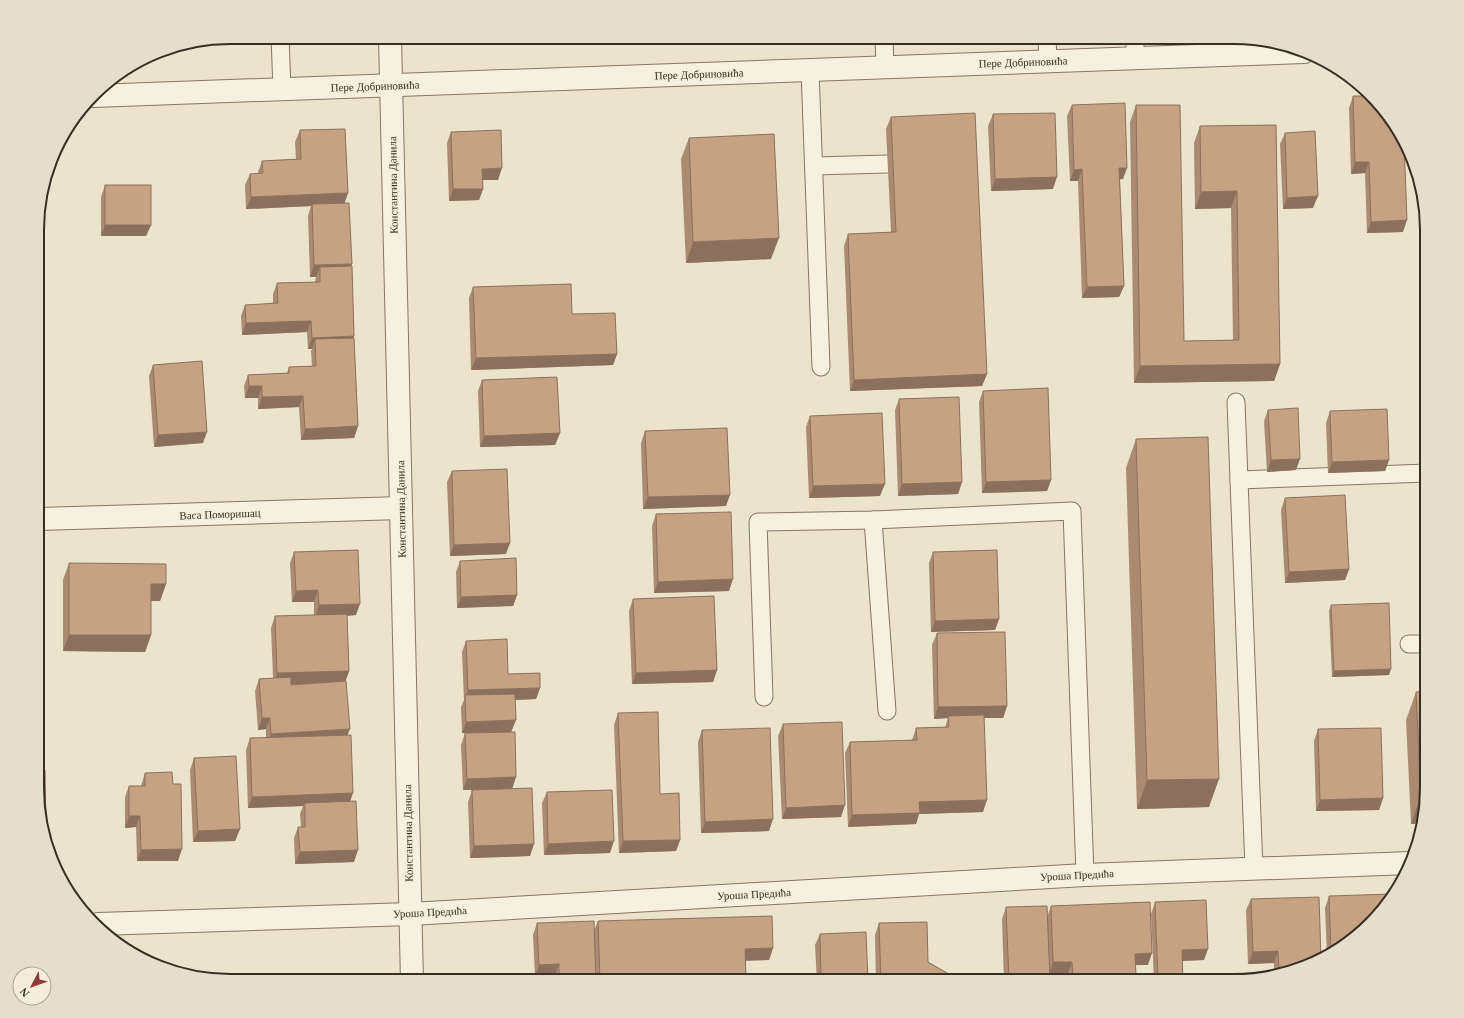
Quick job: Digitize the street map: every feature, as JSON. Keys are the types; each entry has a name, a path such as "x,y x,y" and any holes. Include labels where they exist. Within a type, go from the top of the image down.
{"street":[{"name":"Константина Данила","path":"390,44 412,974"},
{"name":"Пере Добриновића","path":"100,96 1048,61 1135,48 1287,52"},
{"name":"Васа Поморишац","path":"44,519 401,508"},
{"name":"Уроша Предића","path":"102,924 410,914 1085,875 1404,863"}],"lane":[{"path":"280,44 282,90"},
{"path":"884,44 885,67"},
{"path":"1047,44 1048,61"},
{"path":"810,70 822,367"},
{"path":"814,166 887,164"},
{"path":"1236,402 1254,869"},
{"path":"1239,480 1420,473"},
{"path":"764,697 758,522 873,520 1072,511 1085,875"},
{"path":"873,520 887,711"},
{"path":"1409,644 1420,644"}],"building":[{"path":"1353,96 1364,96 1389,127 1405,156 1407,220 1371,222 1369,162 1355,162"},
{"path":"1125,103 1127,168 1119,168 1124,286 1087,287 1082,169 1074,170 1072,105"},
{"path":"1136,105 1180,105 1184,341 1239,340 1237,191 1201,192 1200,126 1276,125 1280,364 1140,366"},
{"path":"975,113 987,374 854,380 848,234 896,232 891,117"},
{"path":"1055,113 1057,177 995,179 993,114"},
{"path":"345,129 348,193 251,197 250,174 263,173 262,161 301,159 300,130"},
{"path":"501,130 502,168 482,169 483,189 453,189 451,132"},
{"path":"1315,131 1318,196 1287,198 1285,133"},
{"path":"774,134 779,238 693,242 689,138"},
{"path":"105,185 151,185 151,225 105,225"},
{"path":"349,203 352,264 314,265 312,204"},
{"path":"352,266 354,336 312,338 311,321 246,323 245,305 278,303 277,283 320,282 320,267"},
{"path":"571,284 572,314 615,313 617,354 476,358 473,287"},
{"path":"354,338 358,426 305,429 303,396 262,397 262,386 249,386 248,375 289,373 289,367 316,366 315,339"},
{"path":"202,361 207,432 158,435 153,365"},
{"path":"557,377 560,433 484,436 482,380"},
{"path":"1048,388 1051,480 986,482 983,391"},
{"path":"959,397 962,482 902,484 899,399"},
{"path":"1298,408 1300,459 1271,460 1268,410"},
{"path":"1387,409 1389,460 1332,462 1330,411"},
{"path":"882,413 885,484 813,486 810,416"},
{"path":"727,428 730,495 648,497 645,431"},
{"path":"1208,437 1219,779 1147,780 1136,439"},
{"path":"507,469 510,543 454,545 452,471"},
{"path":"1345,495 1349,569 1289,572 1285,498"},
{"path":"731,512 733,579 658,582 656,514"},
{"path":"358,550 360,604 319,605 318,590 296,591 294,552"},
{"path":"997,550 999,619 935,621 933,552"},
{"path":"516,558 517,595 461,597 460,561"},
{"path":"69,563 166,564 166,584 151,584 151,635 69,635"},
{"path":"714,596 717,670 636,673 633,599"},
{"path":"1389,603 1391,669 1334,671 1331,605"},
{"path":"347,614 349,671 277,673 275,616"},
{"path":"1005,632 1007,706 938,707 937,633"},
{"path":"507,639 508,674 540,673 540,688 468,690 466,641"},
{"path":"291,677 291,685 346,681 350,729 271,734 270,718 262,718 259,679"},
{"path":"1416,692 1420,692 1420,774"},
{"path":"515,694 516,720 466,722 465,695"},
{"path":"658,712 660,794 679,793 680,840 623,841 618,713"},
{"path":"984,715 987,800 919,802 920,813 852,815 850,742 917,740 916,728 949,727 948,716"},
{"path":"842,722 845,805 786,808 783,724"},
{"path":"770,728 773,819 705,822 702,730"},
{"path":"1381,728 1383,798 1320,800 1318,729"},
{"path":"515,732 516,777 467,779 465,733"},
{"path":"351,735 353,793 252,797 250,738"},
{"path":"236,756 240,829 198,831 194,758"},
{"path":"45,770 46,810 44,800"},
{"path":"172,772 173,784 181,784 182,849 141,850 140,816 129,816 129,786 145,786 145,773"},
{"path":"532,788 534,844 474,846 472,790"},
{"path":"612,790 614,841 548,844 547,792"},
{"path":"356,801 358,850 300,852 298,827 305,827 305,803"},
{"path":"1387,894 1366,920 1347,936 1331,947 1329,896"},
{"path":"1319,897 1321,952 1305,960 1279,969 1278,951 1253,952 1251,899"},
{"path":"1206,900 1208,949 1182,950 1183,974 1158,974 1155,902"},
{"path":"1150,902 1152,953 1135,954 1136,974 1073,974 1072,962 1053,962 1051,906"},
{"path":"1047,906 1050,974 1009,974 1006,907"},
{"path":"772,916 773,948 745,949 746,974 600,974 598,921"},
{"path":"594,921 596,974 559,974 559,964 539,965 537,923"},
{"path":"927,922 928,962 949,974 881,974 879,923"},
{"path":"866,932 868,974 821,974 820,934"}]}
